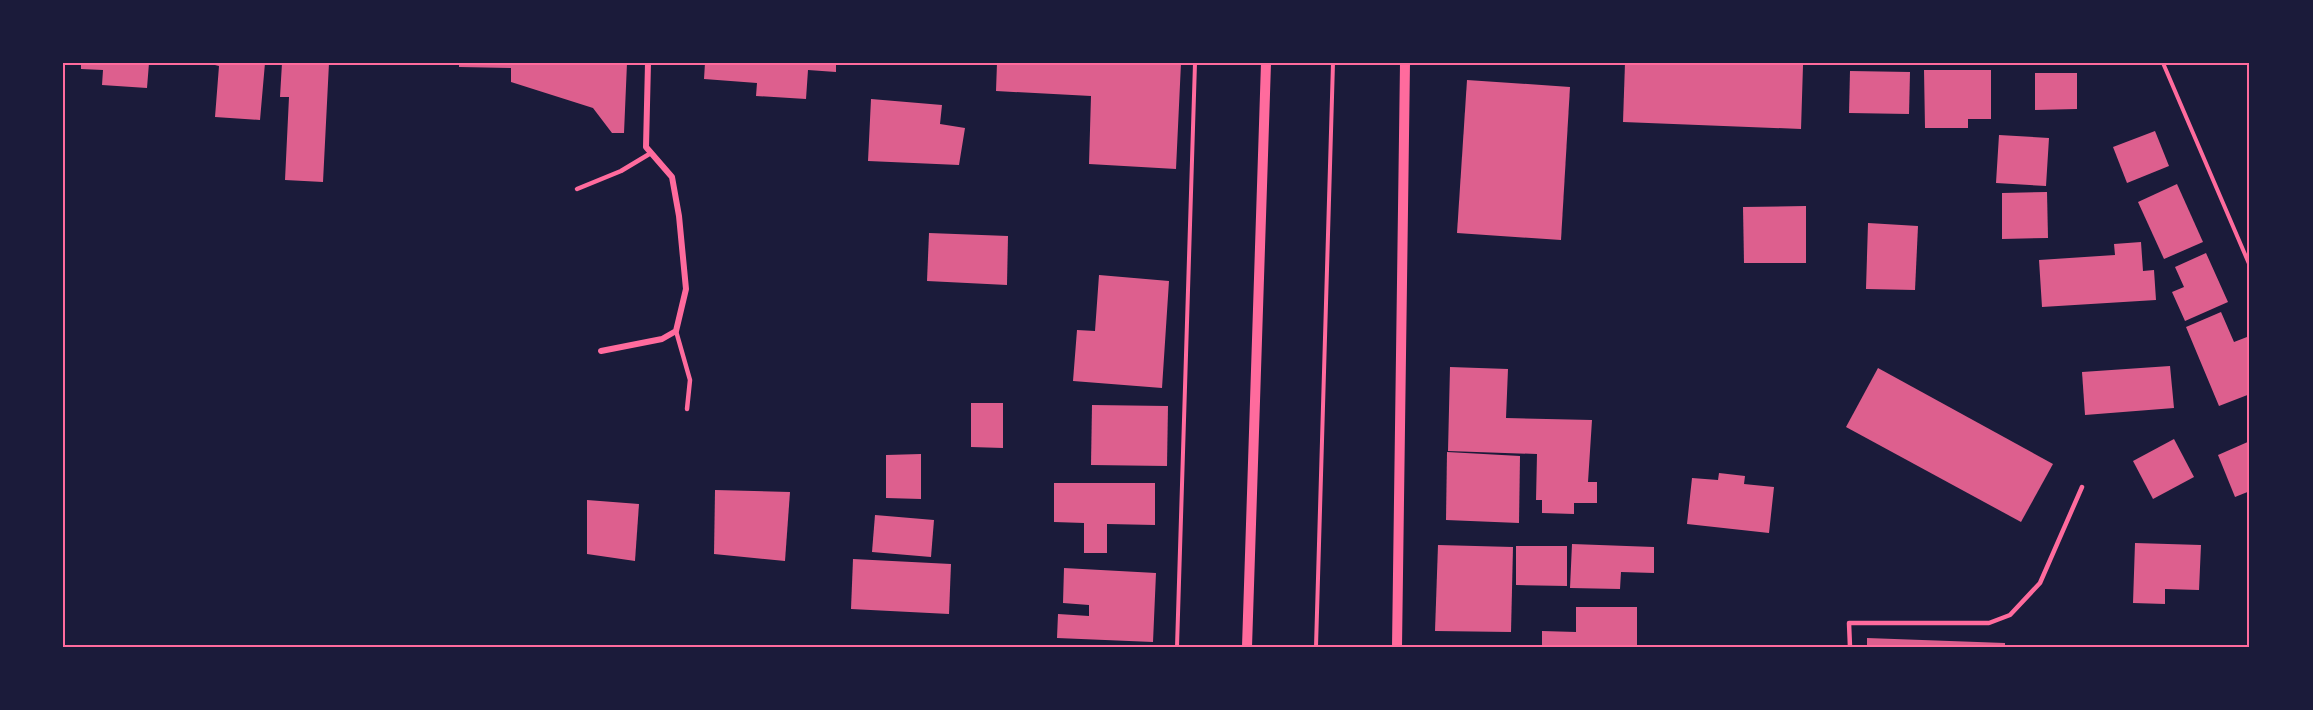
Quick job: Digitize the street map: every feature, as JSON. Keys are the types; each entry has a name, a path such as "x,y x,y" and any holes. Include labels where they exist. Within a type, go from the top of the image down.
{"street":[{"path":"601,351 662,339 676,331 686,289 679,216 672,177 646,147 648,63"},
{"path":"1247,647 1266,63"},
{"path":"1397,647 1405,63"}],"lane":[{"path":"577,189 621,171 651,153"},
{"path":"676,331 690,380 687,409"},
{"path":"1850,647 1850,623 1989,623 2010,615 2040,583 2082,487"}],"path":[{"path":"1177,647 1195,63"},
{"path":"1316,647 1333,63"},
{"path":"2163,63 2250,266"}],"building":[{"path":"81,63 149,63 147,88 102,85 103,70 81,69"},
{"path":"207,63 265,63 260,120 215,117 219,66"},
{"path":"282,63 329,63 323,182 285,180 289,97 280,97"},
{"path":"459,63 627,63 624,133 612,133 593,108 511,82 511,68 459,67"},
{"path":"705,63 836,63 836,72 808,70 806,99 756,96 757,83 704,79"},
{"path":"997,63 1181,63 1176,169 1089,164 1091,96 996,91"},
{"path":"1625,63 1803,65 1801,129 1623,122"},
{"path":"1924,70 1991,70 1991,119 1968,119 1968,128 1925,128"},
{"path":"1850,71 1910,72 1909,114 1849,113"},
{"path":"2035,73 2077,73 2077,109 2035,110"},
{"path":"1467,80 1570,87 1561,240 1457,233"},
{"path":"871,99 942,105 940,124 965,128 959,165 868,161"},
{"path":"2155,131 2169,166 2127,183 2113,147"},
{"path":"1999,135 2049,138 2046,186 1996,183"},
{"path":"2177,184 2203,242 2164,259 2138,202"},
{"path":"2047,192 2048,238 2002,239 2002,193"},
{"path":"1806,206 1806,263 1744,263 1743,207"},
{"path":"1868,223 1918,226 1915,290 1866,289"},
{"path":"929,233 1008,236 1007,285 927,281"},
{"path":"2141,242 2143,271 2154,270 2156,300 2042,307 2039,260 2115,255 2114,244"},
{"path":"2206,253 2228,302 2185,321 2172,292 2184,287 2175,267"},
{"path":"1099,275 1169,281 1162,388 1073,381 1077,330 1095,331"},
{"path":"2221,312 2234,342 2247,337 2250,344 2250,394 2219,406 2186,327"},
{"path":"2170,366 2174,408 2085,415 2082,372"},
{"path":"1450,367 1508,369 1506,418 1592,420 1588,482 1597,482 1597,503 1574,503 1574,514 1542,513 1542,500 1536,500 1537,454 1448,451"},
{"path":"1878,368 2053,464 2021,522 1846,427"},
{"path":"971,403 1003,403 1003,448 971,447"},
{"path":"1092,405 1168,406 1167,466 1091,465"},
{"path":"2174,439 2194,477 2153,499 2133,461"},
{"path":"2250,441 2250,491 2235,497 2218,455"},
{"path":"1447,452 1520,456 1519,523 1446,520"},
{"path":"921,454 921,499 886,498 886,455"},
{"path":"1719,473 1745,476 1744,484 1774,487 1769,533 1687,524 1692,478 1718,480"},
{"path":"1054,483 1155,483 1155,525 1107,524 1107,553 1084,553 1084,523 1054,522"},
{"path":"715,490 790,492 785,561 714,554"},
{"path":"587,500 639,504 635,561 587,554"},
{"path":"875,515 934,520 931,557 872,552"},
{"path":"2135,543 2201,545 2199,590 2165,589 2165,604 2133,603"},
{"path":"1572,544 1654,547 1654,573 1621,572 1620,589 1570,588"},
{"path":"1438,545 1513,547 1511,632 1435,631"},
{"path":"1516,546 1567,546 1567,586 1516,585"},
{"path":"853,559 951,564 949,614 851,609"},
{"path":"1064,568 1156,573 1153,642 1057,638 1058,614 1089,616 1089,605 1063,603"},
{"path":"1576,607 1637,607 1637,647 1542,647 1542,631 1576,632"},
{"path":"1867,638 2005,643 2005,647 1867,647"}]}
